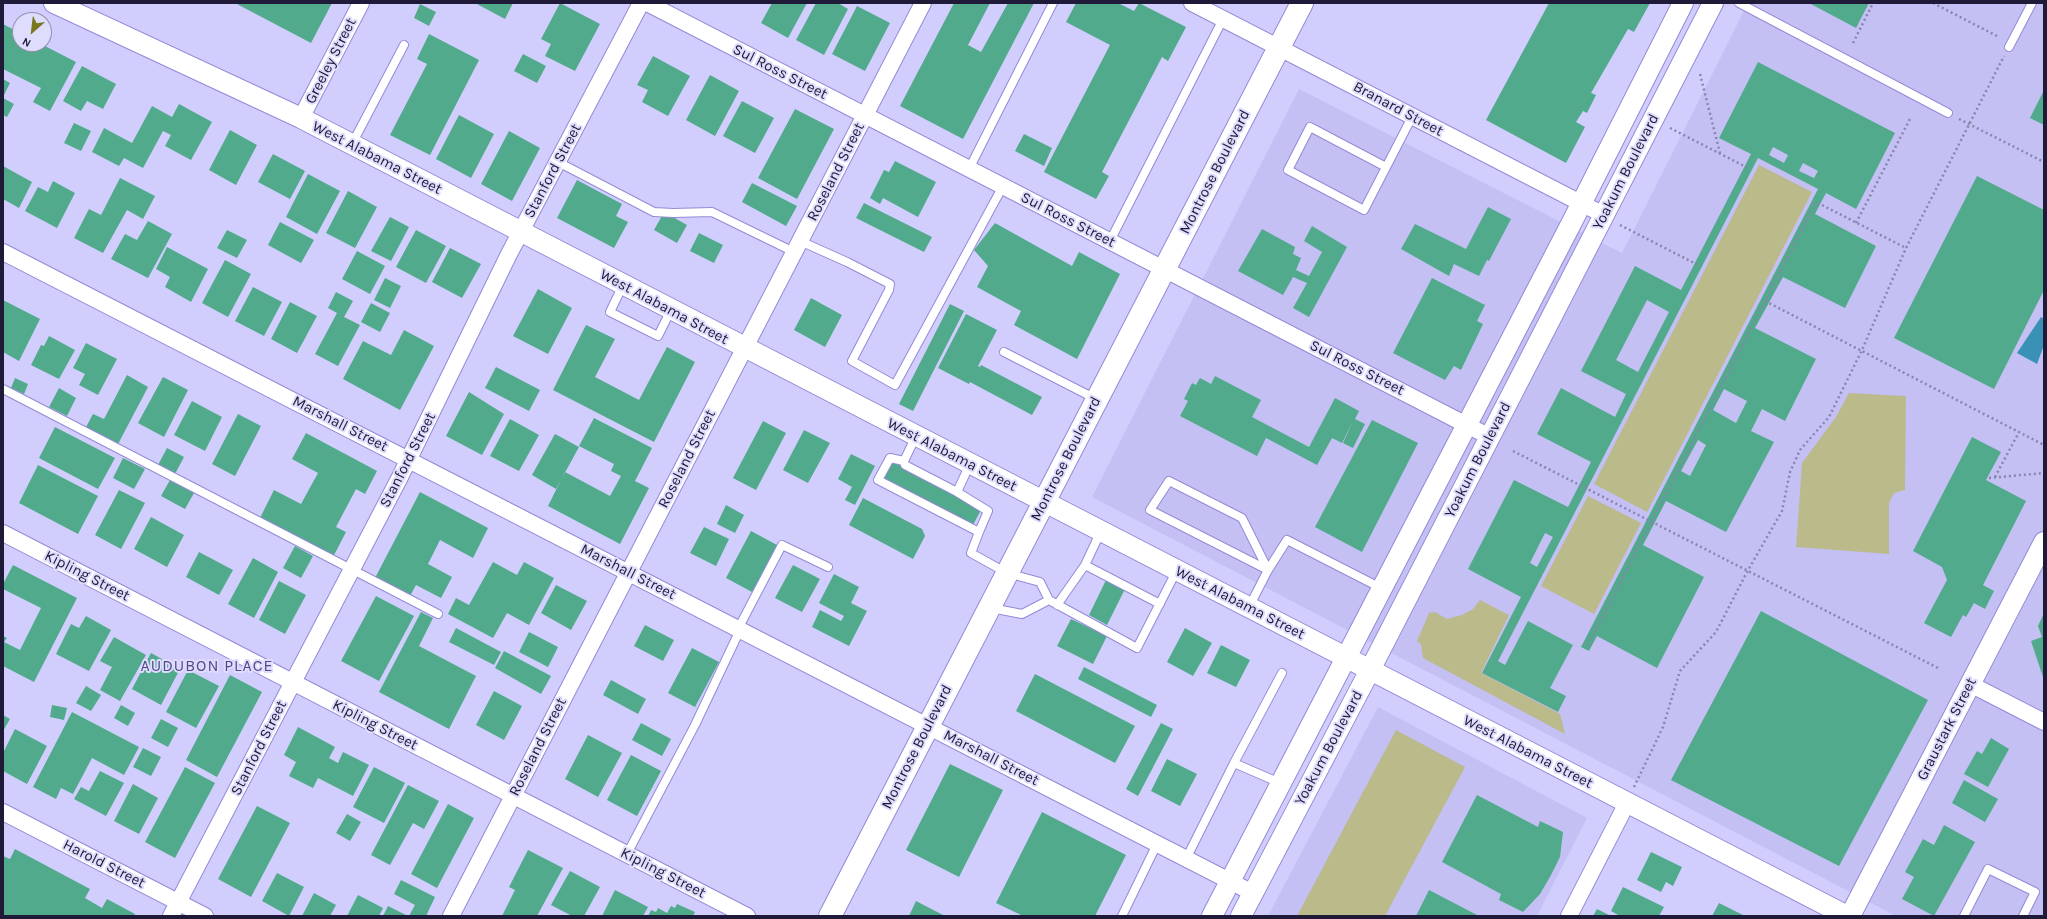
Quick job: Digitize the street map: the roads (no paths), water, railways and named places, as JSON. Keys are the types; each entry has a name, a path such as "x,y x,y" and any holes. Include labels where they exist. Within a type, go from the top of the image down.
{"main road":[{"name":"Montrose Boulevard","path":"830,916 1302,3"}],"street":[{"name":"West Alabama Street","path":"54,3 84,9 301,118 1847,916"},
{"name":"Greeley Street","path":"301,118 360,3"},
{"name":"Stanford Street","path":"175,909 292,682 352,570 521,232 641,3"},
{"name":"Sul Ross Street","path":"647,3 1490,437"},
{"name":"Roseland Street","path":"451,916 923,3"},
{"name":"Branard Street","path":"1192,3 1604,215"},
{"name":"Yoakum Boulevard","path":"1212,916 1466,424 1582,204 1683,3"},
{"name":"Yoakum Boulevard","path":"1241,916 1370,670 1713,3"},
{"name":"Marshall Street","path":"3,252 1253,893"},
{"name":"Kipling Street","path":"3,533 746,916"},
{"name":"Graustark Street","path":"1850,916 2044,542"},
{"path":"1970,684 2044,722"},
{"path":"1569,916 1627,803"},
{"name":"Harold Street","path":"3,812 175,909 206,916"}],"lane":[{"path":"969,169 1053,3"},
{"path":"1739,3 1948,113"},
{"path":"2009,47 2032,3"},
{"path":"1110,241 1223,19"},
{"path":"352,145 404,45"},
{"path":"1386,167 1310,127 1288,170 1364,210 1412,117"},
{"path":"558,162 654,212 712,212 797,246 847,262 890,284 889,290 852,361 895,384 1003,186"},
{"path":"623,285 610,312 658,336 671,310"},
{"path":"1004,352 1096,399"},
{"path":"3,390 438,614"},
{"path":"916,436 904,460 905,465 957,492 988,511 971,553 1007,573 1040,582 1049,600 1137,648 1177,570"},
{"path":"904,460 890,458 878,480 979,532"},
{"path":"957,492 970,464"},
{"path":"1169,481 1242,518 1268,570 1150,510 1169,481"},
{"path":"1057,605 1085,565 1101,531"},
{"path":"1249,608 1268,570 1287,540 1381,588"},
{"path":"627,854 705,703 739,629 782,545 828,568"},
{"path":"1085,565 1160,604"},
{"path":"990,608 1022,614 1049,600"},
{"path":"1186,859 1234,762 1282,673"},
{"path":"1234,762 1280,783"},
{"path":"1122,916 1157,844"},
{"path":"1964,916 1988,869 2034,892 2023,916"}],"water":[{"path":"2041,317 2044,319 2044,345 2037,364 2017,353"}],"district":[{"name":"AUDUBON PLACE","path":"207,666"}]}
